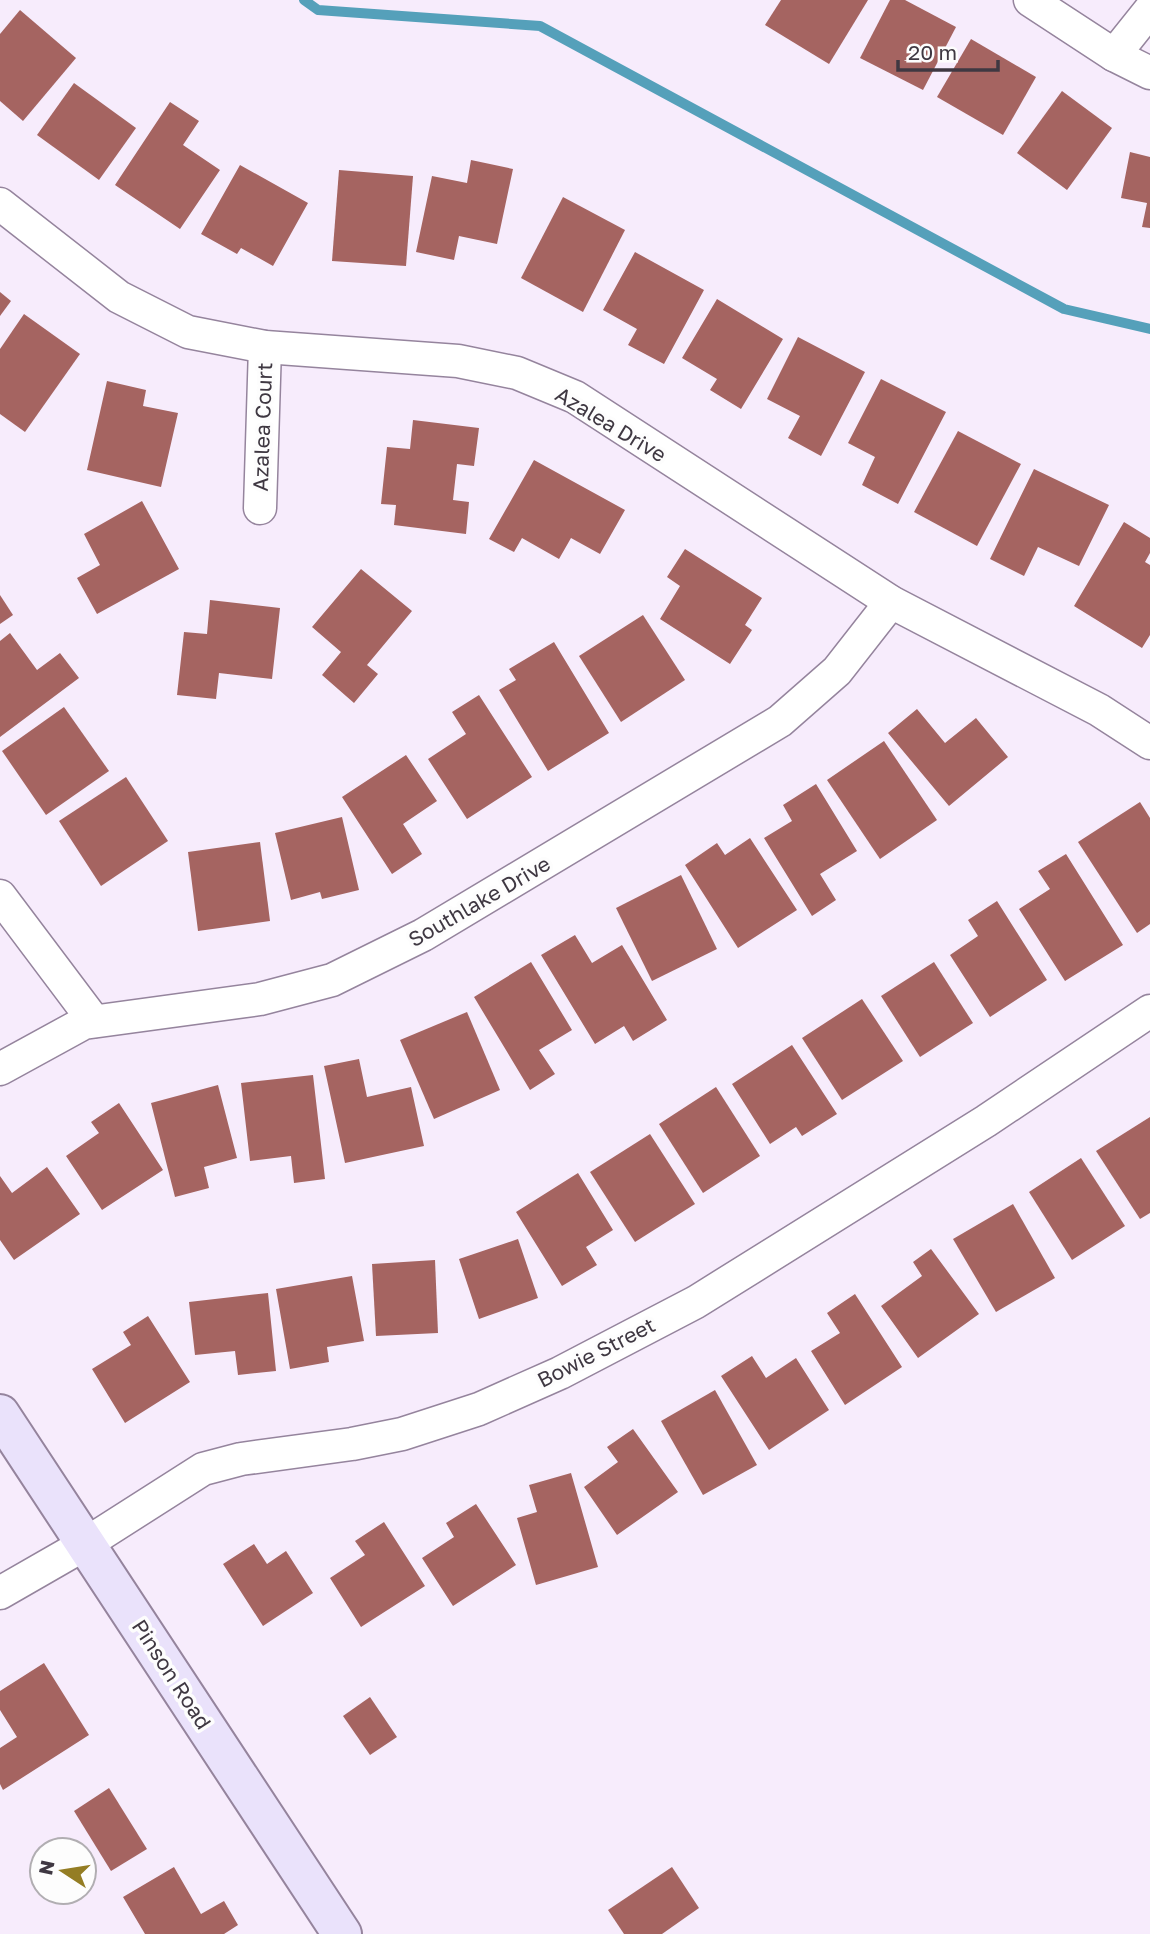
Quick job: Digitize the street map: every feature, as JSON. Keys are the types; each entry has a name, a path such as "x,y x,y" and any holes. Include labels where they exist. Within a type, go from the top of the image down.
{"main road":[{"name":"Pinson Road","path":"0,1414 342,1934"}],"street":[{"path":"1030,0 1114,55 1150,73"},
{"path":"1114,55 1150,9"},
{"name":"Azalea Drive","path":"0,204 119,297 188,332 265,347 458,360 517,373 575,397 891,602 1099,710 1150,743"},
{"name":"Azalea Court","path":"260,508 265,347"},
{"name":"Southlake Drive","path":"0,1069 84,1023 260,999 332,980 424,934 780,721 837,671 891,602"},
{"path":"0,895 94,1021"},
{"name":"Bowie Street","path":"0,1594 87,1543 203,1469 241,1459 352,1444 402,1434 479,1409 560,1373 696,1301 986,1121 1150,1011"}],"building":[{"path":"781,0 868,0 829,64 765,25"},
{"path":"890,0 905,0 956,27 923,90 860,58"},
{"path":"20,10 76,58 23,121 0,101 0,34"},
{"path":"971,39 1036,77 1003,135 937,97"},
{"path":"74,83 136,128 99,180 37,135"},
{"path":"1062,91 1112,128 1067,190 1017,153"},
{"path":"170,102 199,121 183,145 220,170 180,229 115,185"},
{"path":"1130,152 1150,157 1150,228 1142,227 1147,203 1121,198"},
{"path":"471,160 513,169 497,244 459,236 454,260 416,252 432,176 467,183"},
{"path":"240,165 308,203 273,266 241,248 237,254 201,234"},
{"path":"339,170 413,176 406,266 332,261"},
{"path":"563,197 625,230 583,312 521,278"},
{"path":"635,252 704,290 664,364 628,345 637,329 603,310"},
{"path":"0,292 11,301 0,316"},
{"path":"717,299 783,339 741,409 710,390 717,379 682,358"},
{"path":"24,314 80,354 25,432 0,414 0,349"},
{"path":"798,337 865,372 821,456 788,438 800,416 767,399"},
{"path":"881,379 946,412 898,504 862,485 875,457 848,443"},
{"path":"107,381 146,390 143,406 178,413 161,487 87,470"},
{"path":"413,420 479,428 474,466 457,464 453,500 469,502 466,534 394,525 396,505 381,504 387,447 410,449"},
{"path":"958,431 1021,464 977,546 914,512"},
{"path":"534,460 625,510 600,554 571,538 559,559 522,538 514,552 489,539"},
{"path":"1034,469 1109,505 1079,566 1038,547 1024,576 990,559"},
{"path":"142,501 179,569 97,614 77,578 100,565 84,534"},
{"path":"1124,522 1150,538 1150,553 1145,562 1150,565 1150,635 1142,648 1074,606"},
{"path":"685,549 762,598 745,625 752,630 730,664 660,619 680,586 667,577"},
{"path":"361,569 412,611 367,665 378,674 354,703 322,675 341,652 312,627"},
{"path":"0,595 13,615 0,624"},
{"path":"210,600 280,608 272,679 219,673 216,699 177,695 184,632 207,634"},
{"path":"643,615 685,680 621,722 579,656"},
{"path":"10,633 37,670 60,653 79,678 0,737 0,641"},
{"path":"554,642 609,733 548,771 499,690 516,680 509,669"},
{"path":"479,695 532,777 467,819 428,759 466,734 452,712"},
{"path":"64,707 109,771 46,815 2,751"},
{"path":"917,709 945,743 976,718 1008,757 949,806 888,733"},
{"path":"884,741 937,820 880,859 827,780"},
{"path":"406,755 437,801 403,824 422,854 392,874 342,797"},
{"path":"126,777 168,841 101,886 59,821"},
{"path":"816,784 857,851 820,874 836,900 812,916 764,838 792,821 783,805"},
{"path":"1140,802 1150,818 1150,924 1137,933 1078,842"},
{"path":"342,817 359,890 322,899 320,892 291,900 275,833"},
{"path":"750,838 797,910 738,948 685,865 717,843 725,855"},
{"path":"260,842 270,921 198,931 188,852"},
{"path":"1066,854 1123,945 1065,981 1019,909 1050,889 1038,871"},
{"path":"681,875 717,949 652,981 616,908"},
{"path":"997,901 1047,980 990,1017 950,955 978,936 968,920"},
{"path":"575,935 592,963 622,945 667,1020 633,1041 624,1026 595,1044 541,955"},
{"path":"531,962 572,1030 539,1050 555,1074 530,1090 474,997"},
{"path":"934,962 973,1023 920,1057 881,996"},
{"path":"862,999 903,1061 842,1100 802,1038"},
{"path":"467,1012 500,1090 434,1119 400,1040"},
{"path":"792,1045 837,1114 802,1136 796,1127 770,1144 732,1084"},
{"path":"359,1059 367,1097 411,1087 424,1146 345,1163 324,1066"},
{"path":"313,1075 325,1179 294,1183 291,1156 250,1161 241,1083"},
{"path":"218,1085 237,1158 204,1167 209,1188 175,1197 151,1103"},
{"path":"716,1087 760,1156 703,1193 659,1124"},
{"path":"119,1103 163,1170 102,1210 66,1156 99,1133 91,1122"},
{"path":"1150,1117 1150,1213 1140,1219 1096,1151"},
{"path":"650,1134 695,1204 635,1242 590,1172"},
{"path":"1081,1158 1125,1226 1072,1260 1029,1192"},
{"path":"47,1167 80,1214 14,1260 0,1240 0,1176 12,1193"},
{"path":"578,1173 613,1230 586,1247 597,1265 562,1286 516,1212"},
{"path":"1013,1204 1055,1278 996,1312 953,1239"},
{"path":"518,1239 538,1298 479,1319 459,1259"},
{"path":"931,1249 979,1314 918,1358 881,1306 922,1276 913,1262"},
{"path":"435,1260 438,1333 376,1336 372,1264"},
{"path":"352,1276 364,1341 327,1347 329,1362 290,1369 276,1289"},
{"path":"268,1293 276,1371 238,1375 235,1351 195,1355 189,1302"},
{"path":"855,1294 902,1367 845,1405 811,1351 840,1333 827,1313"},
{"path":"148,1316 190,1382 125,1423 92,1369 131,1345 123,1332"},
{"path":"752,1356 766,1378 796,1358 829,1410 769,1450 721,1376"},
{"path":"715,1390 757,1465 703,1495 661,1421"},
{"path":"633,1429 678,1492 617,1535 584,1487 618,1462 607,1447"},
{"path":"571,1473 598,1567 536,1585 517,1518 537,1512 529,1485"},
{"path":"476,1504 516,1565 453,1606 422,1558 454,1537 446,1523"},
{"path":"384,1522 425,1586 361,1627 330,1578 365,1555 355,1541"},
{"path":"254,1544 267,1564 286,1551 313,1593 263,1626 223,1564"},
{"path":"44,1663 89,1735 3,1790 0,1784 0,1748 17,1737 0,1710 0,1691"},
{"path":"370,1697 397,1737 370,1755 343,1716"},
{"path":"109,1788 147,1849 111,1871 98,1850 98,1836 89,1836 74,1811"},
{"path":"174,1867 201,1914 224,1901 238,1925 224,1934 145,1934 123,1897"},
{"path":"672,1867 699,1908 662,1934 624,1934 608,1910"}],"waterway":[{"path":"304,0 318,10 540,26 1064,309 1150,329"}]}
